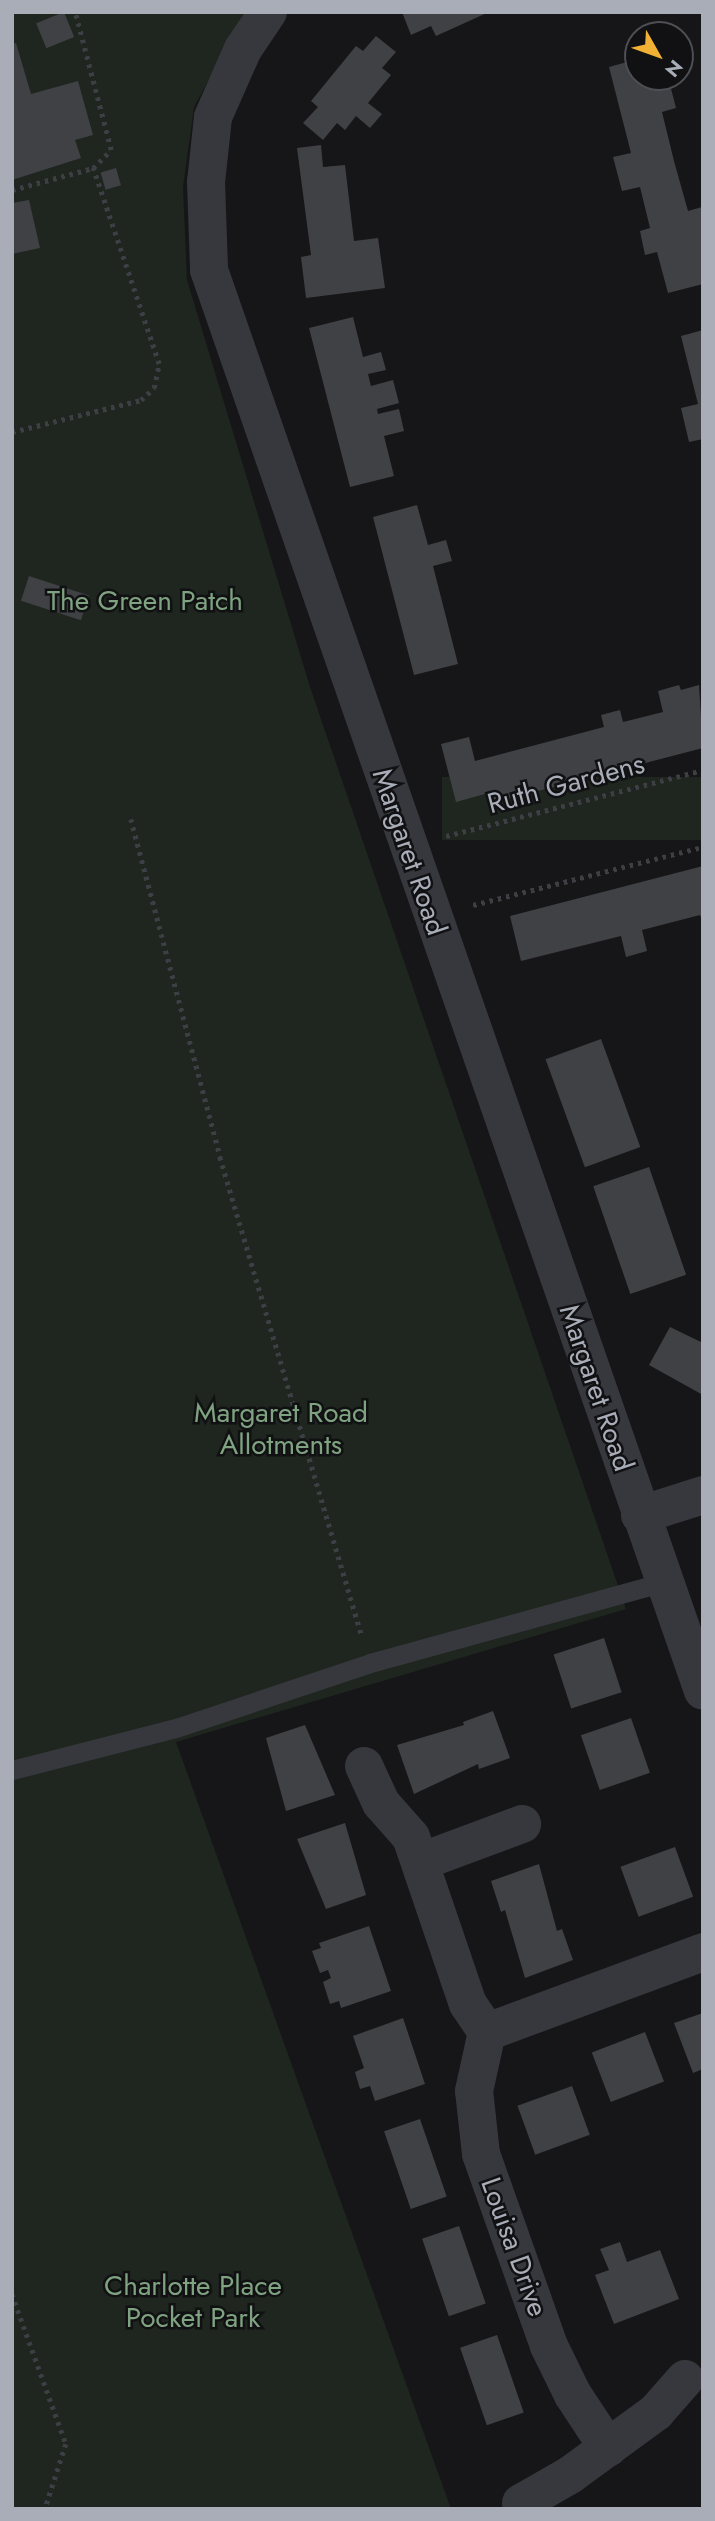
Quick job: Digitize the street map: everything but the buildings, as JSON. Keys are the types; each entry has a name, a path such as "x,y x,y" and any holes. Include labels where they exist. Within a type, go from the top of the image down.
{"street":[{"name":"Margaret Road","path":"268,12 243,49 213,117 205,181 209,270 703,1691"},
{"path":"640,1515 703,1494"},
{"path":"364,1766 381,1803 411,1837 468,2004 487,2032 703,1952"},
{"path":"420,1862 522,1824"},
{"name":"Louisa Drive","path":"487,2032 474,2091 481,2154 549,2346 573,2395 608,2448"},
{"path":"521,2503 608,2448 656,2412 685,2379"}],"lane":[{"path":"12,1770 179,1727 370,1663 665,1582"}],"path":[{"path":"12,190 93,168 111,150 75,12"},
{"path":"12,432 141,400 154,388 159,365 93,168"},
{"name":"Ruth Gardens","path":"440,838 703,770"},
{"path":"131,818 220,1157 370,1663"},
{"path":"464,907 703,847"},
{"path":"12,2294 66,2444 45,2509"}],"green space":[{"path":"12,12 245,12 194,107 183,187 187,280 310,687 626,1609 176,1742 451,2509 12,2509"},
{"path":"442,777 703,777 703,840 442,840"}],"park label":[{"name":"The Green Patch","path":"145,601"},
{"name":"Margaret Road Allotments","path":"281,1429"},
{"name":"Charlotte Place Pocket Park","path":"193,2302"}]}
